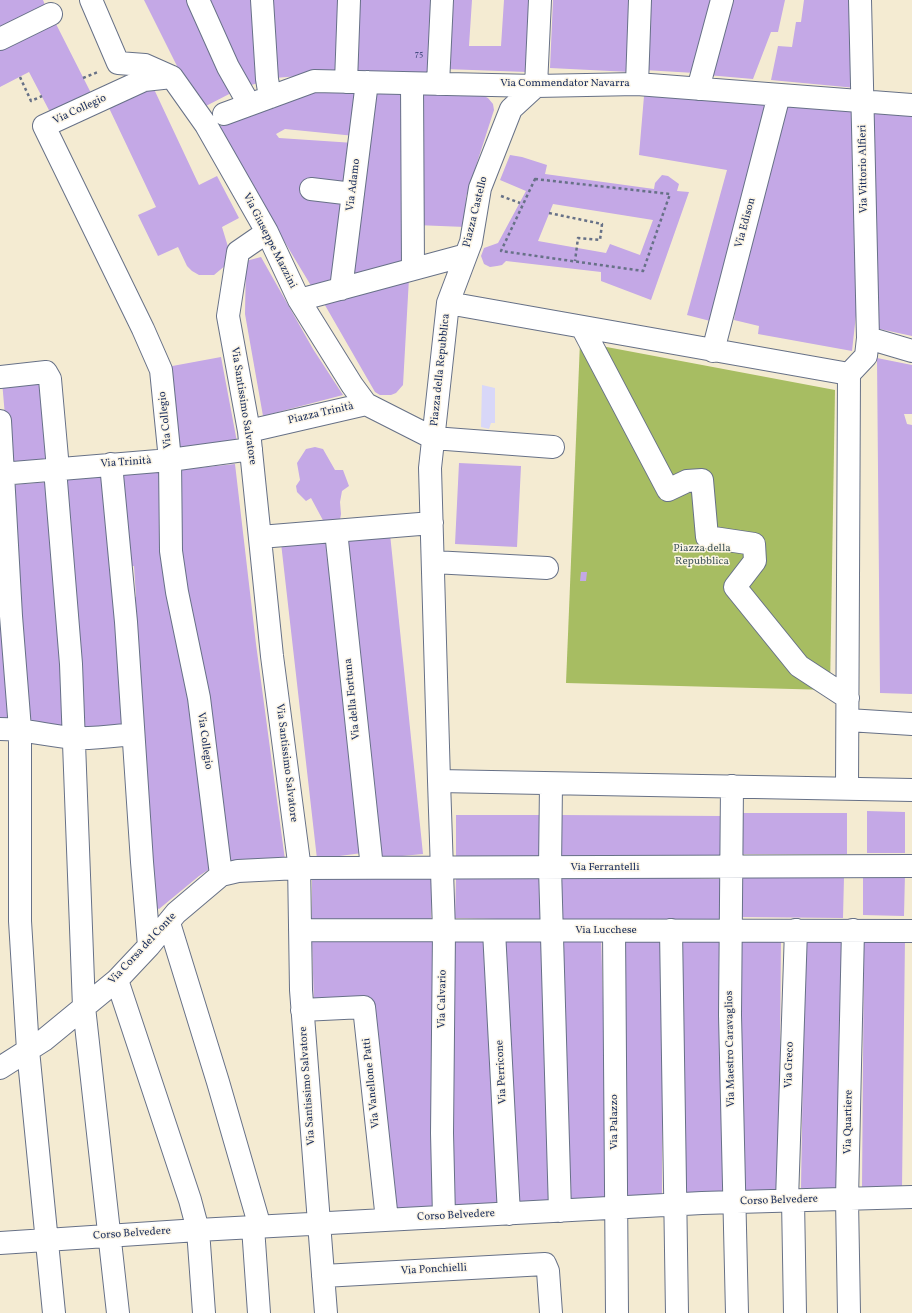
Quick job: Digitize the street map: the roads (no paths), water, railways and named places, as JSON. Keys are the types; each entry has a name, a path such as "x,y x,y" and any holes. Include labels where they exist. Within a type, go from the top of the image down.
{"street":[{"path":"91,0 118,63 145,66 172,77"},
{"path":"198,0 228,66 249,104"},
{"path":"262,0 267,79 270,97"},
{"name":"Via Adamo","path":"341,288 353,194 356,82 349,0"},
{"path":"438,84 442,0"},
{"path":"536,86 540,0"},
{"path":"637,84 640,0"},
{"path":"698,89 722,0"},
{"name":"Via Vittorio Alfieri","path":"849,374 866,356 868,338 860,0"},
{"path":"0,39 51,14"},
{"name":"Via Giuseppe Mazzini","path":"172,77 206,125 267,232 299,300 352,385 366,404"},
{"name":"Via Collegio","path":"172,77 144,80 44,126 143,329 161,370 170,460 171,551 177,592 199,698 221,875"},
{"name":"Via Commendator Navarra","path":"224,114 314,81 536,86 637,84 863,100 912,105"},
{"path":"412,84 413,269"},
{"name":"Piazza Castello","path":"448,303 471,242 480,188 511,109 536,86"},
{"name":"Via Edison","path":"712,351 779,95"},
{"path":"311,189 353,194"},
{"name":"Via Santissimo Salvatore","path":"267,232 238,252 228,316 250,440 272,656 299,868 302,1010 326,1313"},
{"path":"299,300 466,255"},
{"name":"Piazza della Repubblica","path":"439,781 430,468 448,303 712,351 849,374"},
{"path":"582,327 668,490 687,481 702,480 707,537 754,544 755,561 735,586 799,666 848,698"},
{"path":"868,338 912,351"},
{"path":"0,377 46,372 50,379 72,664 84,1007 118,1313"},
{"path":"847,787 849,374"},
{"name":"Piazza Trinità","path":"250,440 366,404 433,438"},
{"path":"0,421 11,616 10,729 20,921 28,1050 48,1239 54,1313"},
{"path":"433,438 554,447"},
{"name":"Via Trinità","path":"2,474 170,460 250,440"},
{"path":"111,464 126,622 149,946"},
{"path":"260,537 432,523"},
{"name":"Via della Fortuna","path":"336,531 372,868"},
{"path":"433,562 547,568"},
{"path":"848,720 912,724"},
{"path":"10,729 28,733 75,738 133,734"},
{"path":"439,781 551,784 847,787 912,790"},
{"name":"Via Calvario","path":"439,781 444,931 442,1126 444,1217"},
{"path":"551,784 550,868 560,1211"},
{"name":"Via Maestro Caravaglios","path":"732,786 730,930 737,1313"},
{"name":"Via Ferrantelli","path":"299,868 912,866"},
{"name":"Via Corsa del Conte","path":"0,1068 44,1040 116,980 149,946 176,913 221,875 238,871 299,868"},
{"path":"169,923 218,1082 256,1227 259,1313"},
{"name":"Via Lucchese","path":"300,930 912,931"},
{"path":"671,930 676,1313"},
{"name":"Via Greco","path":"795,1313 790,1200 796,930"},
{"name":"Via Quartiere","path":"849,1313 847,1199 853,930"},
{"name":"Via Perricone","path":"494,931 510,1214"},
{"name":"Via Palazzo","path":"614,931 617,1313"},
{"path":"116,980 190,1200 198,1230 204,1313"},
{"name":"Via Vanellone Patti","path":"302,1010 364,1008 388,1220"},
{"name":"Corso Belvedere","path":"0,1242 674,1204 912,1197"},
{"name":"Via Ponchielli","path":"323,1276 545,1264 548,1271 551,1313"}]}
